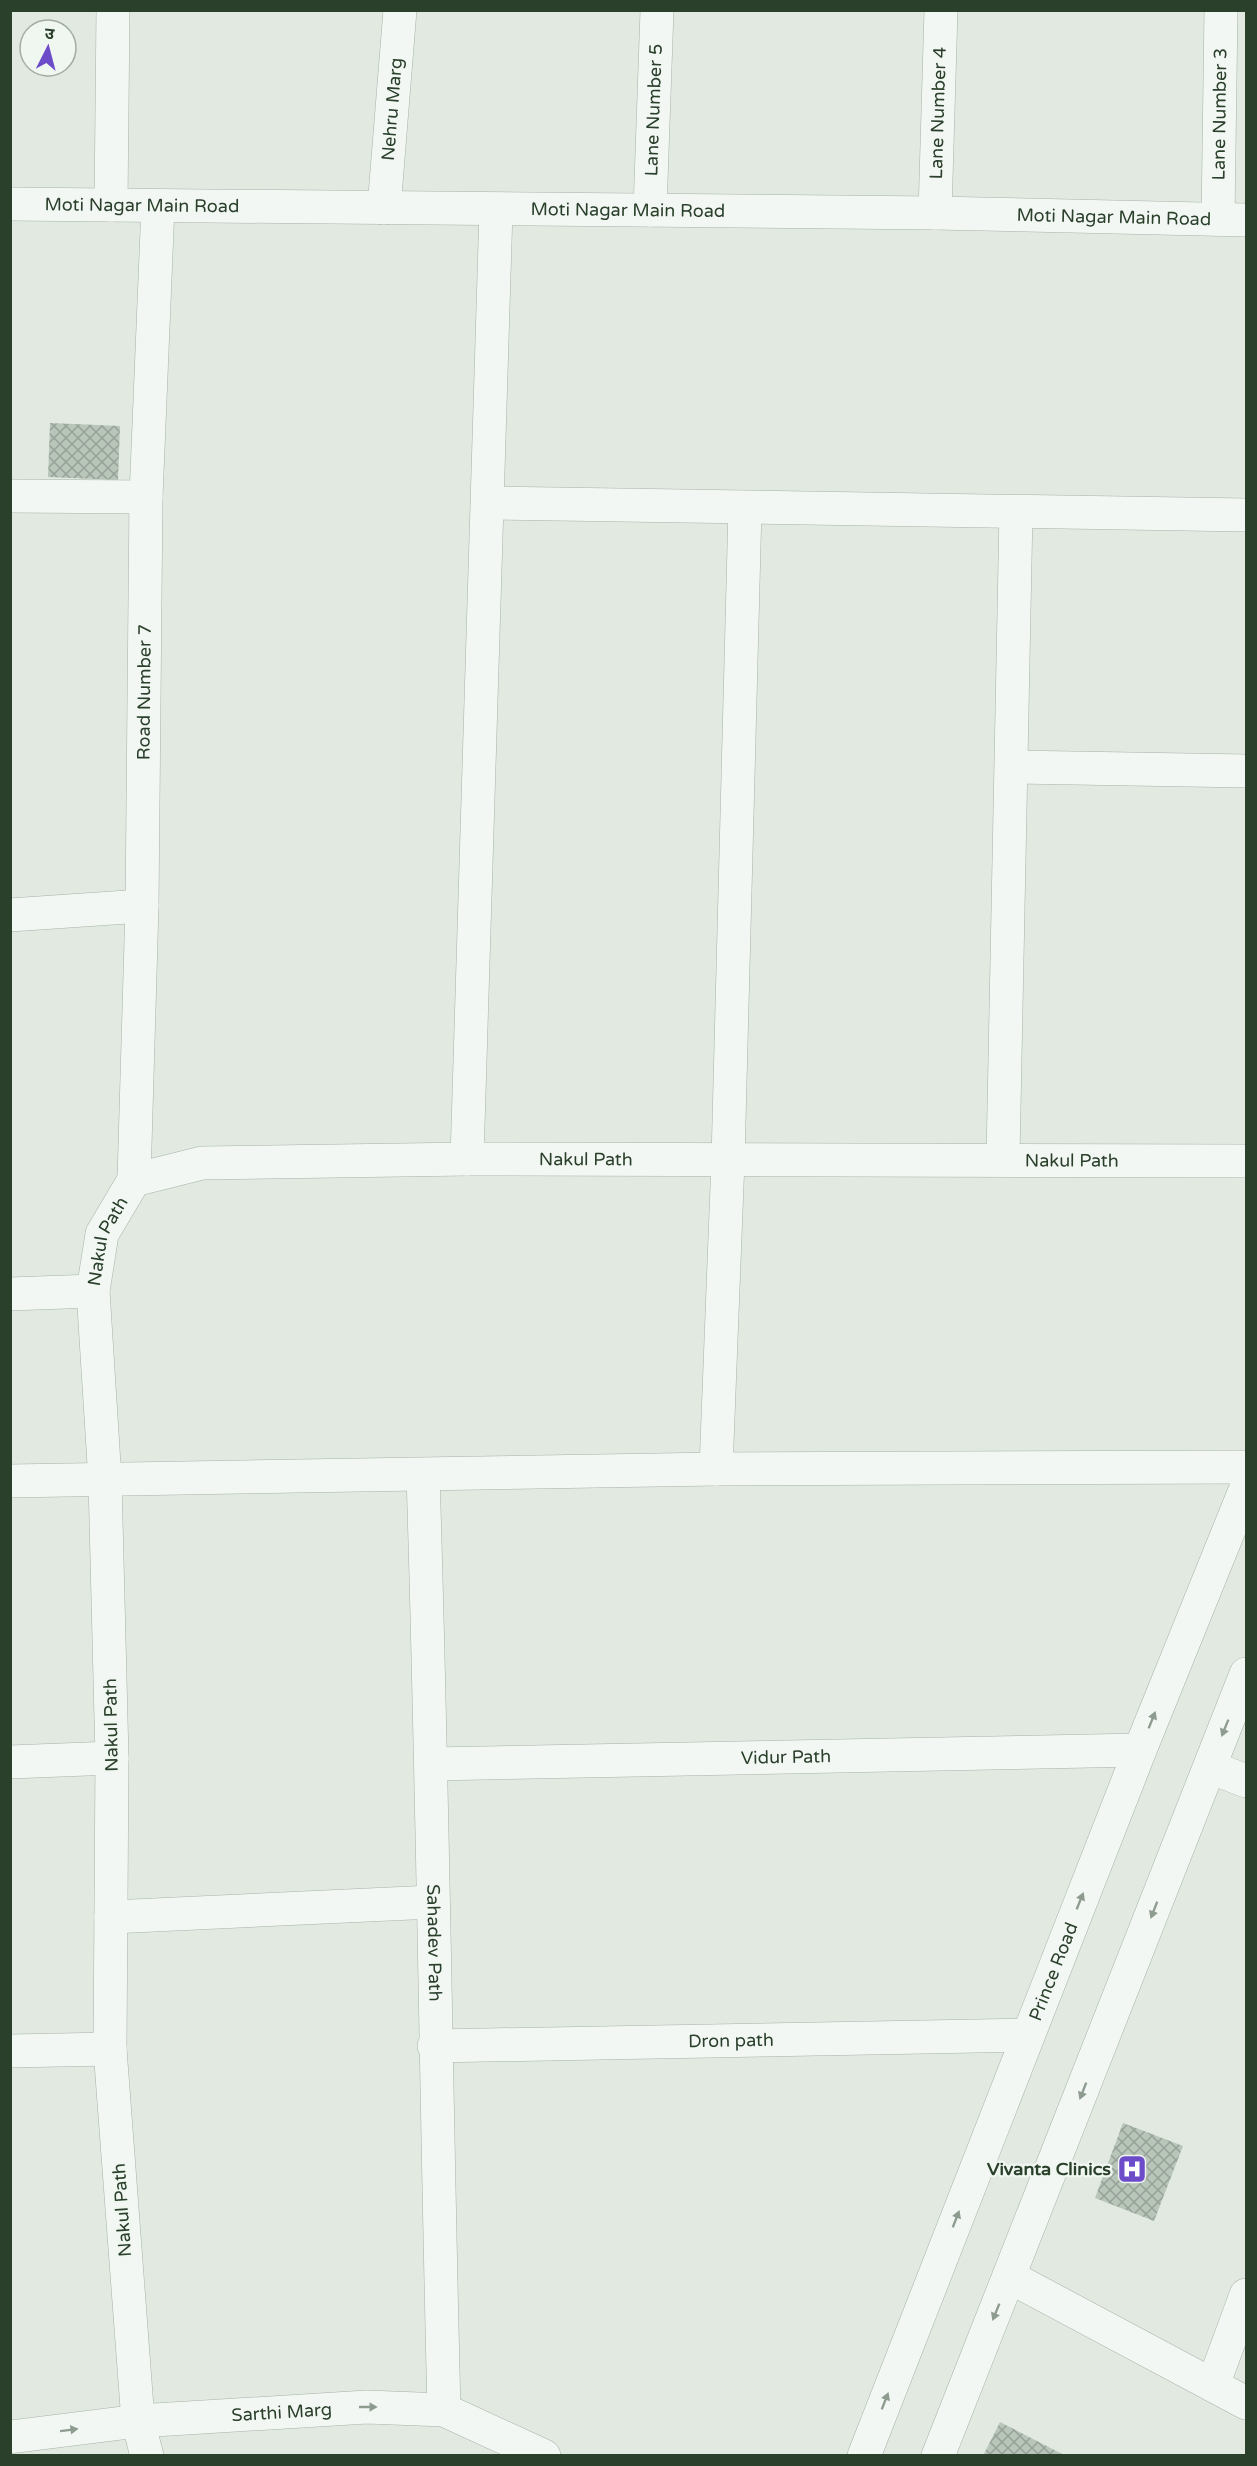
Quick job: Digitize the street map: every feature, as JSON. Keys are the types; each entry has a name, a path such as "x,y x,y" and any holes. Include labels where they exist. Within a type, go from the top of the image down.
{"street":[{"path":"111,205 113,10"},
{"name":"Nehru Marg","path":"384,208 400,10"},
{"name":"Lane Number 5","path":"650,210 657,10"},
{"name":"Lane Number 4","path":"935,213 941,10"},
{"name":"Lane Number 3","path":"1221,10 1232,219"},
{"name":"Moti Nagar Main Road","path":"10,204 935,213 1232,219"},
{"name":"Road Number 7","path":"134,1180 142,906 146,497 158,206"},
{"path":"467,1159 496,210"},
{"path":"10,496 146,497"},
{"path":"488,503 1246,515"},
{"path":"716,1468 728,1160 745,508"},
{"path":"1003,1158 1016,512"},
{"path":"1012,767 1246,771"},
{"path":"10,915 142,906"},
{"name":"Nakul Path","path":"147,2456 138,2421 110,2049 112,1758 105,1479 93,1291 102,1234 134,1180 201,1163 467,1159 1003,1158 1246,1161"},
{"path":"10,1294 93,1291"},
{"path":"10,1481 716,1468 1246,1467"},
{"name":"Sahadev Path","path":"423,1475 432,1764 434,2046 444,2410"},
{"name":"Prince Road","path":"864,2456 1140,1750 1246,1488"},
{"path":"938,2456 1246,1674"},
{"name":"Vidur Path","path":"432,1764 1140,1750"},
{"path":"10,1762 112,1758"},
{"path":"1210,1767 1246,1781"},
{"path":"111,1917 433,1902"},
{"name":"Dron path","path":"434,2046 1028,2035"},
{"path":"10,2051 110,2049"},
{"path":"1010,2277 1246,2403"},
{"path":"1213,2385 1246,2295"},
{"name":"Sarthi Marg","path":"10,2437 138,2421 367,2407 444,2410 544,2456"}],"building":[{"path":"50,423 120,426 118,480 48,477"},
{"path":"1123,2123 1183,2146 1154,2221 1095,2198"},
{"path":"1000,2422 1066,2456 983,2456"}],"place":[{"name":"Vivanta Clinics","path":"1132,2169"}]}
